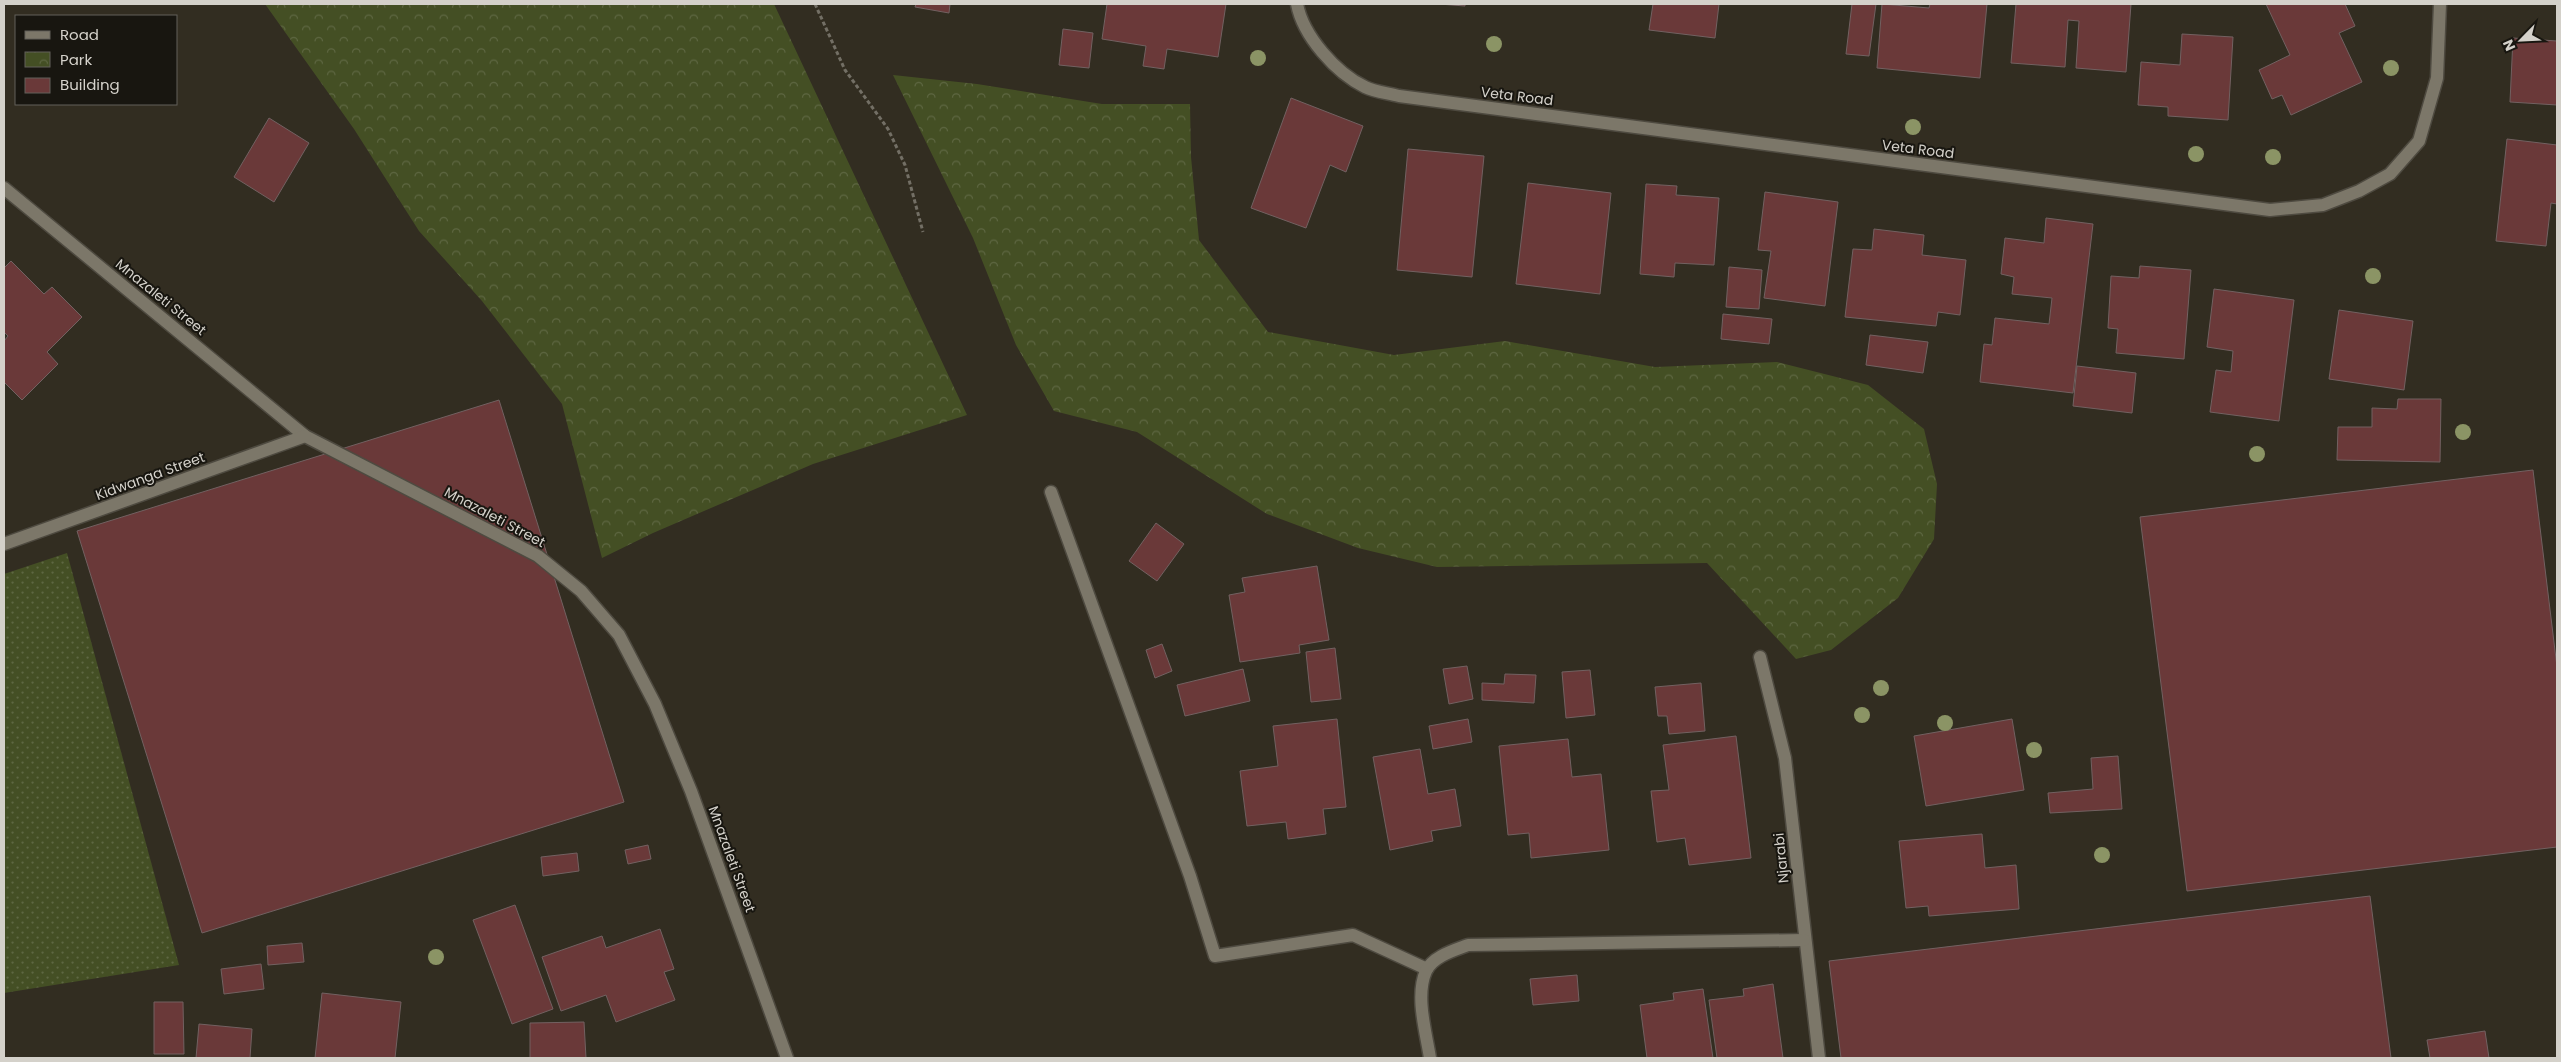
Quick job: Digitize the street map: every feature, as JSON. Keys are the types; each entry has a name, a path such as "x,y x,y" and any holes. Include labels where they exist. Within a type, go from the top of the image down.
{"street":[{"name":"Veta Road","path":"1297,4 1311,36 1326,58 1345,75 1366,88 1399,96 2270,210 2323,205 2359,191 2390,174 2419,141 2437,78 2440,4"},
{"name":"Mnazaleti Street","path":"4,188 306,436 538,556 581,591 619,635 655,704 691,791 787,1058"},
{"name":"Kidwanga Street","path":"4,544 306,436"},
{"path":"1051,492 1190,876 1215,956 1353,935 1427,969"},
{"name":"Njarabi","path":"1760,657 1786,758 1804,940 1819,1058"},
{"path":"1430,1058 1422,990 1427,969 1444,954 1468,945 1804,940"}],"path":[{"path":"815,4 845,70 888,129 905,165 923,232"}],"green space":[{"path":"265,4 774,4 967,415 813,464 653,533 602,558 562,404 482,301 419,231 354,129"},
{"path":"893,75 977,84 1102,104 1190,104 1191,157 1199,240 1268,332 1394,355 1505,341 1655,367 1777,362 1868,385 1924,429 1937,484 1934,539 1898,598 1831,650 1796,659 1707,563 1437,567 1358,548 1267,514 1137,432 1054,411 1016,345 973,238"},
{"path":"67,553 179,965 4,993 4,574"}],"building":[{"path":"916,4 950,4 949,13 915,7"},
{"path":"1107,4 1226,4 1218,57 1167,49 1164,69 1143,66 1146,46 1102,39"},
{"path":"1439,4 1465,4 1465,6"},
{"path":"1653,4 1719,4 1715,38 1649,30"},
{"path":"1852,4 1876,4 1869,56 1846,54"},
{"path":"1882,4 1929,8 1930,4 1987,4 1980,78 1877,68"},
{"path":"2016,4 2131,4 2126,72 2076,68 2079,21 2068,20 2065,67 2011,63"},
{"path":"2266,4 2345,4 2355,26 2339,33 2362,82 2291,115 2282,95 2272,99 2259,70 2290,55"},
{"path":"1063,29 1093,33 1089,68 1059,65"},
{"path":"2182,34 2233,37 2228,120 2168,116 2168,107 2138,105 2141,62 2180,65"},
{"path":"2513,38 2557,41 2557,105 2510,102"},
{"path":"1291,98 1363,126 1346,172 1330,165 1306,228 1251,208"},
{"path":"269,118 309,143 274,202 234,177"},
{"path":"2507,139 2557,145 2557,204 2551,203 2546,246 2496,241"},
{"path":"1408,149 1484,156 1472,277 1397,270"},
{"path":"1528,183 1611,193 1600,294 1516,284"},
{"path":"1646,184 1677,186 1676,195 1719,198 1714,265 1675,263 1674,277 1640,274"},
{"path":"1765,192 1838,202 1825,306 1764,298 1771,251 1758,250"},
{"path":"2046,218 2093,224 2073,393 1980,382 1984,344 1992,345 1995,318 2049,324 2052,298 2012,294 2014,277 2001,274 2005,238 2044,243"},
{"path":"1874,229 1924,235 1922,255 1966,260 1960,315 1938,312 1936,326 1845,317 1853,249 1872,250"},
{"path":"11,261 44,294 52,287 82,317 47,352 58,364 22,400 4,382 4,341 8,336 4,332 4,268"},
{"path":"2140,266 2191,270 2184,359 2116,353 2118,329 2108,328 2111,276 2139,278"},
{"path":"1729,267 1762,270 1759,309 1726,307"},
{"path":"2214,289 2294,300 2279,421 2210,412 2216,370 2231,372 2233,351 2207,347"},
{"path":"2339,310 2413,321 2404,390 2329,379"},
{"path":"1723,314 1772,319 1769,344 1721,339"},
{"path":"1870,335 1928,342 1923,373 1866,365"},
{"path":"2077,366 2136,373 2132,413 2073,406"},
{"path":"2398,399 2441,399 2440,462 2337,460 2338,427 2372,427 2372,408 2397,409"},
{"path":"499,400 624,802 202,933 77,531"},
{"path":"2533,470 2557,667 2557,847 2187,891 2140,517"},
{"path":"1156,523 1184,544 1157,581 1129,561"},
{"path":"1317,566 1329,640 1299,645 1300,653 1240,662 1229,595 1245,592 1242,578"},
{"path":"1162,644 1172,671 1155,678 1146,650"},
{"path":"1335,648 1341,699 1311,702 1306,652"},
{"path":"1467,666 1473,699 1449,704 1443,669"},
{"path":"1243,669 1250,701 1185,716 1177,685"},
{"path":"1590,670 1595,715 1566,718 1562,672"},
{"path":"1505,674 1536,675 1534,703 1482,700 1482,683 1504,684"},
{"path":"1701,683 1705,731 1669,734 1667,716 1658,716 1655,687"},
{"path":"1337,719 1346,807 1323,809 1326,834 1288,839 1286,822 1247,826 1240,771 1278,766 1273,726"},
{"path":"1468,719 1472,742 1433,749 1429,726"},
{"path":"2012,719 2024,790 1926,806 1914,736"},
{"path":"1736,736 1751,858 1689,865 1685,838 1657,842 1651,791 1669,790 1663,745"},
{"path":"1568,739 1572,777 1601,774 1609,850 1531,858 1529,833 1508,835 1499,746"},
{"path":"1420,749 1428,794 1455,789 1461,826 1431,831 1433,841 1390,850 1373,757"},
{"path":"2118,756 2122,809 2050,813 2048,793 2093,789 2091,758"},
{"path":"1982,834 1985,868 2016,865 2019,909 1929,916 1928,906 1906,908 1899,841"},
{"path":"648,845 651,859 628,864 625,850"},
{"path":"577,853 579,871 543,876 541,857"},
{"path":"2370,896 2391,1058 1841,1058 1829,961"},
{"path":"515,905 553,1009 512,1024 473,920"},
{"path":"660,929 674,969 664,972 675,1000 616,1022 606,995 561,1011 542,957 602,936 606,948"},
{"path":"302,943 304,962 268,965 267,946"},
{"path":"261,964 264,989 224,994 221,969"},
{"path":"1577,975 1579,1001 1533,1005 1530,979"},
{"path":"1773,984 1783,1058 1717,1058 1709,1000 1744,996 1743,989"},
{"path":"1703,989 1713,1058 1647,1058 1640,1005 1674,1000 1673,993"},
{"path":"322,993 401,1002 395,1058 315,1058"},
{"path":"154,1002 183,1002 184,1054 154,1054"},
{"path":"584,1022 586,1058 530,1058 530,1023"},
{"path":"199,1024 252,1029 250,1058 196,1058"},
{"path":"2485,1031 2489,1058 2430,1058 2427,1040"}]}
